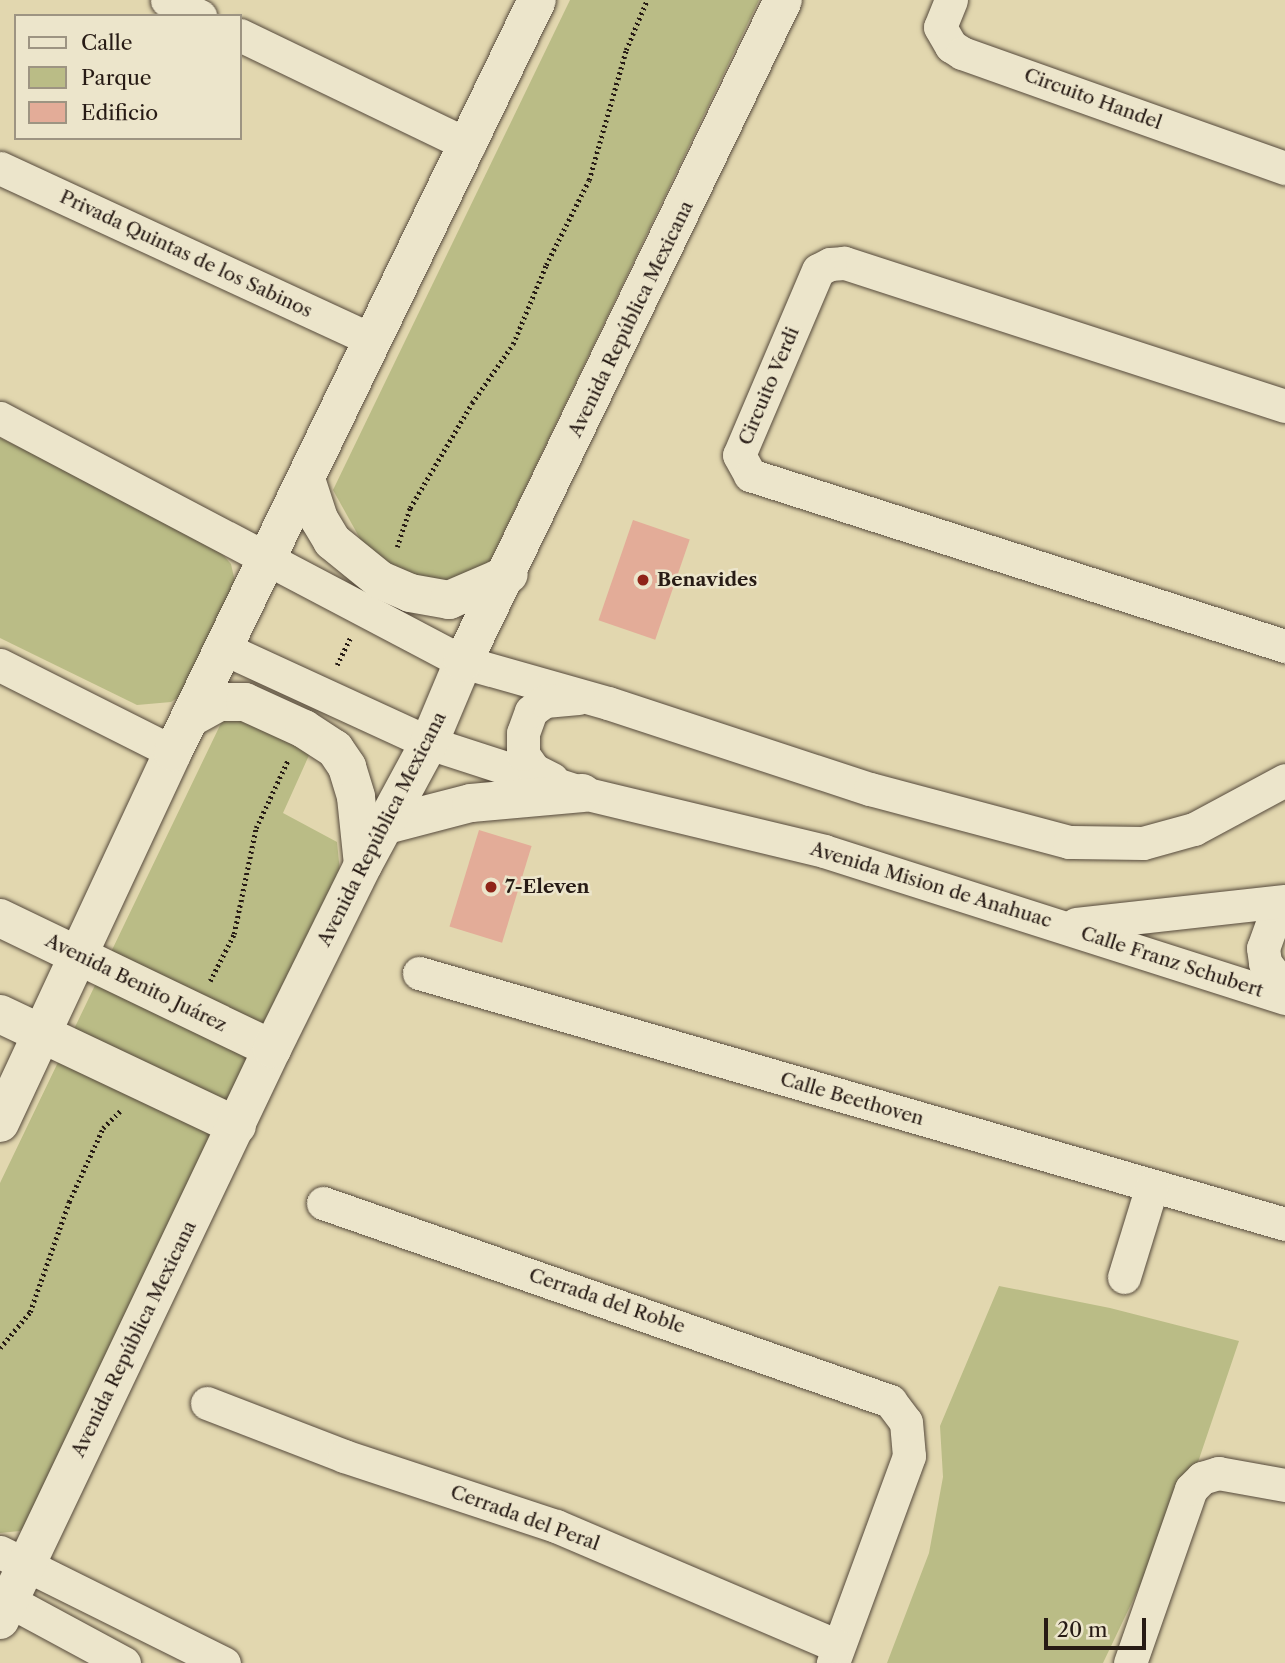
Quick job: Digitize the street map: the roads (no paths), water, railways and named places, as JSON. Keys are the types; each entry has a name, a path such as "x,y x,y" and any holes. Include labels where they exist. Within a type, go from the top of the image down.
{"main road":[{"path":"0,1123 173,752 194,716 268,555 537,0"},
{"name":"Avenida República Mexicana","path":"3,1606 13,1558 237,1126 363,865 429,743 463,662 509,575 783,0"},
{"path":"306,479 319,519 372,595 410,593 449,600 509,575"},
{"path":"194,716 232,700 304,729 334,749 347,767 356,797 363,865"},
{"path":"386,824 471,803 583,793"},
{"name":"Avenida Benito Juárez","path":"0,918 272,1049"},
{"path":"0,1014 237,1126"}],"street":[{"path":"167,0 196,14"},
{"name":"Circuito Handel","path":"951,0 940,26 951,46 961,52 1285,167"},
{"path":"242,36 469,145"},
{"name":"Privada Quintas de los Sabinos","path":"0,167 372,340"},
{"name":"Circuito Verdi","path":"1285,406 844,263 830,264 818,270 739,455 750,475 1285,646"},
{"name":"Avenida Mision de Anahuac","path":"0,418 268,555 372,595 463,662 608,703 870,789 1069,842 1143,843 1194,829 1285,780"},
{"name":"Avenida Mision de Anahuac","path":"225,649 429,743 583,793 824,850 1060,925 1285,901"},
{"path":"0,665 173,752"},
{"name":"Avenida Mision de Anahuac","path":"583,793 534,770 523,754 523,733 531,711 545,701 564,696 608,703"},
{"path":"1285,909 1274,918 1263,948 1265,963 1285,988"},
{"name":"Calle Franz Schubert","path":"1060,925 1285,998"},
{"name":"Calle Beethoven","path":"419,974 1285,1224"},
{"path":"1124,1277 1152,1186"},
{"name":"Cerrada del Roble","path":"323,1203 890,1401 906,1422 909,1456 836,1654"},
{"name":"Cerrada del Peral","path":"206,1402 344,1456 556,1526 836,1654"},
{"path":"1130,1663 1191,1489 1202,1478 1218,1473 1285,1485"},
{"path":"13,1558 224,1663"},
{"path":"3,1606 124,1663"}],"place":[{"name":"Benavides","path":"643,580"},
{"name":"7-Eleven","path":"491,887"}]}
